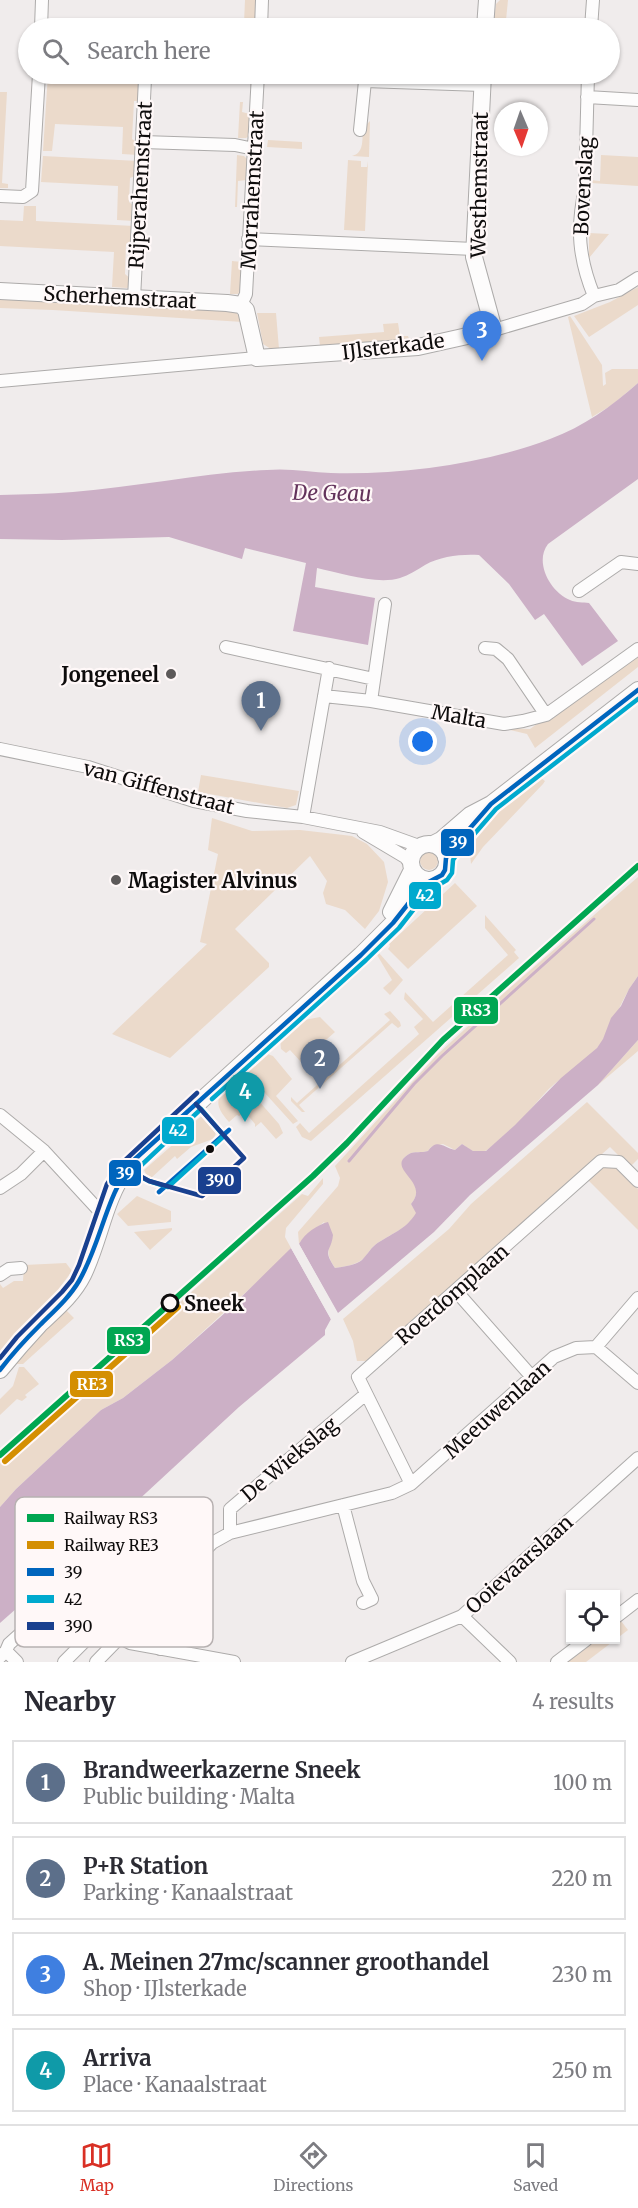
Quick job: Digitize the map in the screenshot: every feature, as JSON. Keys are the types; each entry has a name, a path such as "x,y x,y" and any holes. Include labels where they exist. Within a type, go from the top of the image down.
{"main road":[{"path":"486,18 487,0"},
{"name":"Westhemstraat","path":"483,84 474,257 494,330"},
{"name":"Scherhemstraat","path":"0,291 241,305"},
{"path":"241,305 246,310 257,358"},
{"name":"IJlsterkade","path":"257,358 418,347 494,330"},
{"path":"385,930 387,919 411,866 411,856 426,845 441,840 470,815 491,804 638,690"},
{"path":"446,858 491,804"},
{"path":"0,1370 14,1351 78,1284 86,1268 114,1187 134,1160 374,943 429,880 442,875 445,870 445,853 439,846 426,845"},
{"path":"411,866 421,879 429,880"}],"street":[{"path":"41,18 42,0"},
{"path":"261,18 262,0"},
{"path":"592,18 594,0"},
{"path":"0,196 23,197 32,191 38,84"},
{"name":"Rijperahemstraat","path":"134,299 145,84"},
{"name":"Morrahemstraat","path":"241,305 246,294 257,84"},
{"path":"360,130 365,84"},
{"name":"Bovenslag","path":"588,84 585,189 582,200 580,252 594,296"},
{"path":"587,97 638,100"},
{"path":"143,142 235,145 254,149"},
{"path":"248,239 474,249"},
{"name":"IJlsterkade","path":"494,330 582,304 594,296 619,290 638,279"},
{"name":"IJlsterkade","path":"0,381 257,358"},
{"path":"579,591 621,562 638,564"},
{"path":"371,701 385,604"},
{"path":"226,647 374,679"},
{"path":"485,648 496,649 508,659 546,715"},
{"name":"Malta","path":"324,696 371,701 504,724 524,722 546,715 638,649"},
{"path":"303,817 328,668"},
{"name":"van Giffenstraat","path":"0,749 88,767 194,801 247,812 303,817 380,831 426,845"},
{"name":"van Giffenstraat","path":"354,827 405,857 411,866"},
{"path":"0,1115 44,1151 104,1216"},
{"path":"0,1188 21,1174 44,1151"},
{"name":"Roerdomplaan","path":"411,1484 358,1377 601,1161 619,1162 638,1181"},
{"path":"0,1275 9,1269 21,1268"},
{"path":"456,1292 532,1377"},
{"path":"638,1298 596,1347 638,1383"},
{"name":"Meeuwenlaan","path":"213,1542 230,1533 392,1493 411,1484 554,1358 576,1348 596,1347"},
{"name":"De Wiekslag","path":"230,1533 230,1509 366,1394"},
{"name":"Ooievaarslaan","path":"352,1662 462,1616 638,1458"},
{"path":"343,1505 363,1581 372,1599 363,1603"},
{"path":"620,1613 638,1600"},
{"path":"462,1616 510,1662"},
{"path":"15,1639 3,1654 17,1662"},
{"path":"557,1662 581,1644"},
{"path":"64,1662 78,1647"},
{"name":"Meeuwenlaan","path":"96,1662 111,1647"},
{"path":"150,1647 234,1662"}],"shaded area":[{"path":"245,0 256,0 255,18 244,18"},
{"path":"500,0 508,0 506,18 494,18 496,4"},
{"path":"47,84 142,85 142,101 134,101 132,139 139,144 138,155 122,154 123,127 55,124 52,151 43,151"},
{"path":"0,92 7,92 2,183 8,184 8,188 0,188"},
{"path":"240,102 243,102 242,112 250,114 250,135 246,138 238,138"},
{"path":"370,121 369,157 352,156 359,152 363,130 366,130"},
{"path":"268,140 302,142 302,149 267,147"},
{"path":"237,155 244,156 248,160 247,180 238,181 237,207 235,207"},
{"path":"601,155 638,157 638,186 591,183 591,180 600,181"},
{"path":"43,156 138,161 137,175 130,178 129,202 135,207 134,221 117,220 118,186 41,182"},
{"path":"348,160 361,161 361,167 367,167 368,161 365,231 344,230"},
{"path":"24,206 36,206 36,221 134,226 133,240 126,244 125,274 131,279 131,285 127,288 112,287 114,252 0,246 0,220 23,221"},
{"path":"589,233 609,234 589,258"},
{"path":"232,261 242,262 241,289 238,294 230,294"},
{"path":"638,287 638,305 589,337 574,316 610,302"},
{"path":"0,296 53,297 236,312 243,322 0,308"},
{"path":"257,313 276,313 279,349 271,349 263,344"},
{"path":"570,316 602,365 603,386 606,384 605,373 612,369 638,369 638,383 612,405 592,417 568,317"},
{"path":"398,323 400,336 408,336 409,339 320,346 319,337 384,332 383,324"},
{"path":"638,652 638,667 535,748 527,734 501,728 530,729"},
{"path":"201,775 299,791 296,805 287,808 198,792"},
{"path":"541,778 545,781 543,784 483,847 471,864 470,854 461,844 487,816 535,779"},
{"path":"212,818 252,831 300,830 352,836 367,844 384,862 388,882 379,911 365,929 345,910 326,904 323,893 327,881 310,856 235,929 269,963 269,967 170,1058 112,1034 207,944 200,942 218,854 208,850"},
{"path":"425,852 433,852 438,857 436,868 425,870 420,865 420,857"},
{"path":"638,877 638,976 598,1047 546,1092 486,1151 474,1151 462,1144 455,1150 443,1144 431,1147 428,1151 411,1153 403,1159 404,1170 416,1188 416,1196 411,1204 417,1213 403,1228 375,1245 360,1261 335,1268 329,1254 332,1240 324,1222 299,1244 298,1232 338,1186 340,1178 335,1166 438,1054 504,993"},
{"path":"455,883 477,906 408,969 388,949 389,944"},
{"path":"485,915 516,950 514,952 519,958 311,1141 302,1137 296,1127 300,1123 309,1133 419,1034 414,1027 423,1019 404,999 405,992 433,1022 508,955 485,928"},
{"path":"379,953 403,980 390,995 383,988 392,980 377,955"},
{"path":"390,1011 401,1026 398,1028 392,1023 299,1105 305,1112 302,1112 291,1101 291,1097 297,1103 390,1020 384,1014"},
{"path":"320,1017 335,1032 301,1062 290,1050 286,1053 281,1049 280,1038 299,1021"},
{"path":"638,1040 638,1051 598,1085"},
{"path":"265,1053 273,1056 292,1079 276,1096 298,1121 293,1124 245,1071"},
{"path":"237,1076 279,1124 283,1133 276,1139 261,1122 255,1127 245,1112 229,1122 219,1108 219,1098"},
{"path":"587,1102 638,1153 638,1159 630,1167 610,1147 366,1361 357,1361 353,1341 343,1319 449,1229 471,1204"},
{"path":"203,1115 211,1118 215,1124 216,1131 213,1139 191,1147 177,1159 175,1156 150,1179 148,1178 144,1170 186,1133 184,1130"},
{"path":"609,1159 638,1189 638,1230 587,1179"},
{"path":"323,1178 323,1184 286,1228 285,1237 291,1248 280,1261 172,1360 123,1398 101,1410 16,1489 0,1507 0,1462 302,1194 308,1196"},
{"path":"137,1196 171,1211 171,1222 128,1226 117,1214"},
{"path":"172,1228 150,1250 134,1232"},
{"path":"66,1263 72,1271 55,1294 60,1297 0,1361 0,1284 3,1288 14,1281 23,1281 24,1265"},
{"path":"64,1308 74,1318 23,1364 16,1364 18,1358"},
{"path":"19,1367 24,1367 39,1384 25,1395 27,1397 22,1401 17,1399 0,1415 0,1399 13,1386"},
{"path":"621,1621 628,1630 620,1636 620,1622"},
{"path":"592,1644 610,1644 586,1662 567,1662"}],"water":[{"name":"De Geau","path":"638,383 638,479 548,544 544,551 544,568 551,584 572,601 589,603 618,641 582,666 544,614 535,620 509,584 479,555 444,558 391,580 358,577 317,568 315,587 375,598 368,645 293,631 306,563 245,548 242,559 169,537 0,539 0,495 97,490 194,477 283,469 358,473 442,466 525,448 562,434 597,415"},
{"path":"638,976 638,1040 598,1085 470,1195 434,1232 338,1313 299,1244 305,1236 316,1227 328,1222 333,1235 328,1254 335,1268 362,1260 375,1245 402,1228 416,1213 411,1204 416,1196 416,1189 404,1170 403,1160 411,1153 428,1151 437,1144 455,1150 462,1144 473,1151 486,1151 561,1078 597,1048 611,1018 621,1006"},
{"path":"291,1248 331,1319 325,1335 239,1407 142,1497 15,1497 15,1610 0,1623 0,1507 16,1489 101,1410 123,1398 172,1360 227,1311"}],"pier":[{"path":"299,1244 339,1316 335,1314 296,1245"},
{"path":"293,1247 333,1318 333,1323 291,1248"}],"waterway":[{"path":"349,1161 414,1084 442,1056 594,919"}],"rail line":[{"name":"RS3","path":"0,1455 313,1176 443,1040 638,866"},
{"name":"RE3","path":"5,1461 178,1307"}],"transit line":[{"name":"39","path":"0,1370 24,1341 66,1299 79,1281 87,1266 116,1189 134,1160 361,955 393,923 423,885 442,875 446,858 451,850 491,804 638,690"},
{"name":"42","path":"212,1099 366,960 399,928 428,891 447,880 452,873 453,860 457,854 496,809 638,699"},
{"name":"390","path":"0,1358 72,1280 107,1184 121,1164 197,1093"},
{"name":"390","path":"126,1168 149,1181 202,1196 244,1158 196,1104"},
{"name":"42","path":"201,1109 224,1136 168,1187 133,1173 201,1109"},
{"name":"39","path":"159,1192 229,1130"}],"place":[{"name":"A. Meinen 27mc/scanner groothandel","path":"482,361"},
{"name":"Jongeneel","path":"171,674"},
{"name":"Brandweerkazerne Sneek","path":"261,731"},
{"name":"Magister Alvinus","path":"116,880"},
{"name":"P+R Station","path":"320,1089"},
{"name":"Arriva","path":"245,1122"},
{"name":"Sneek","path":"170,1303"}]}
